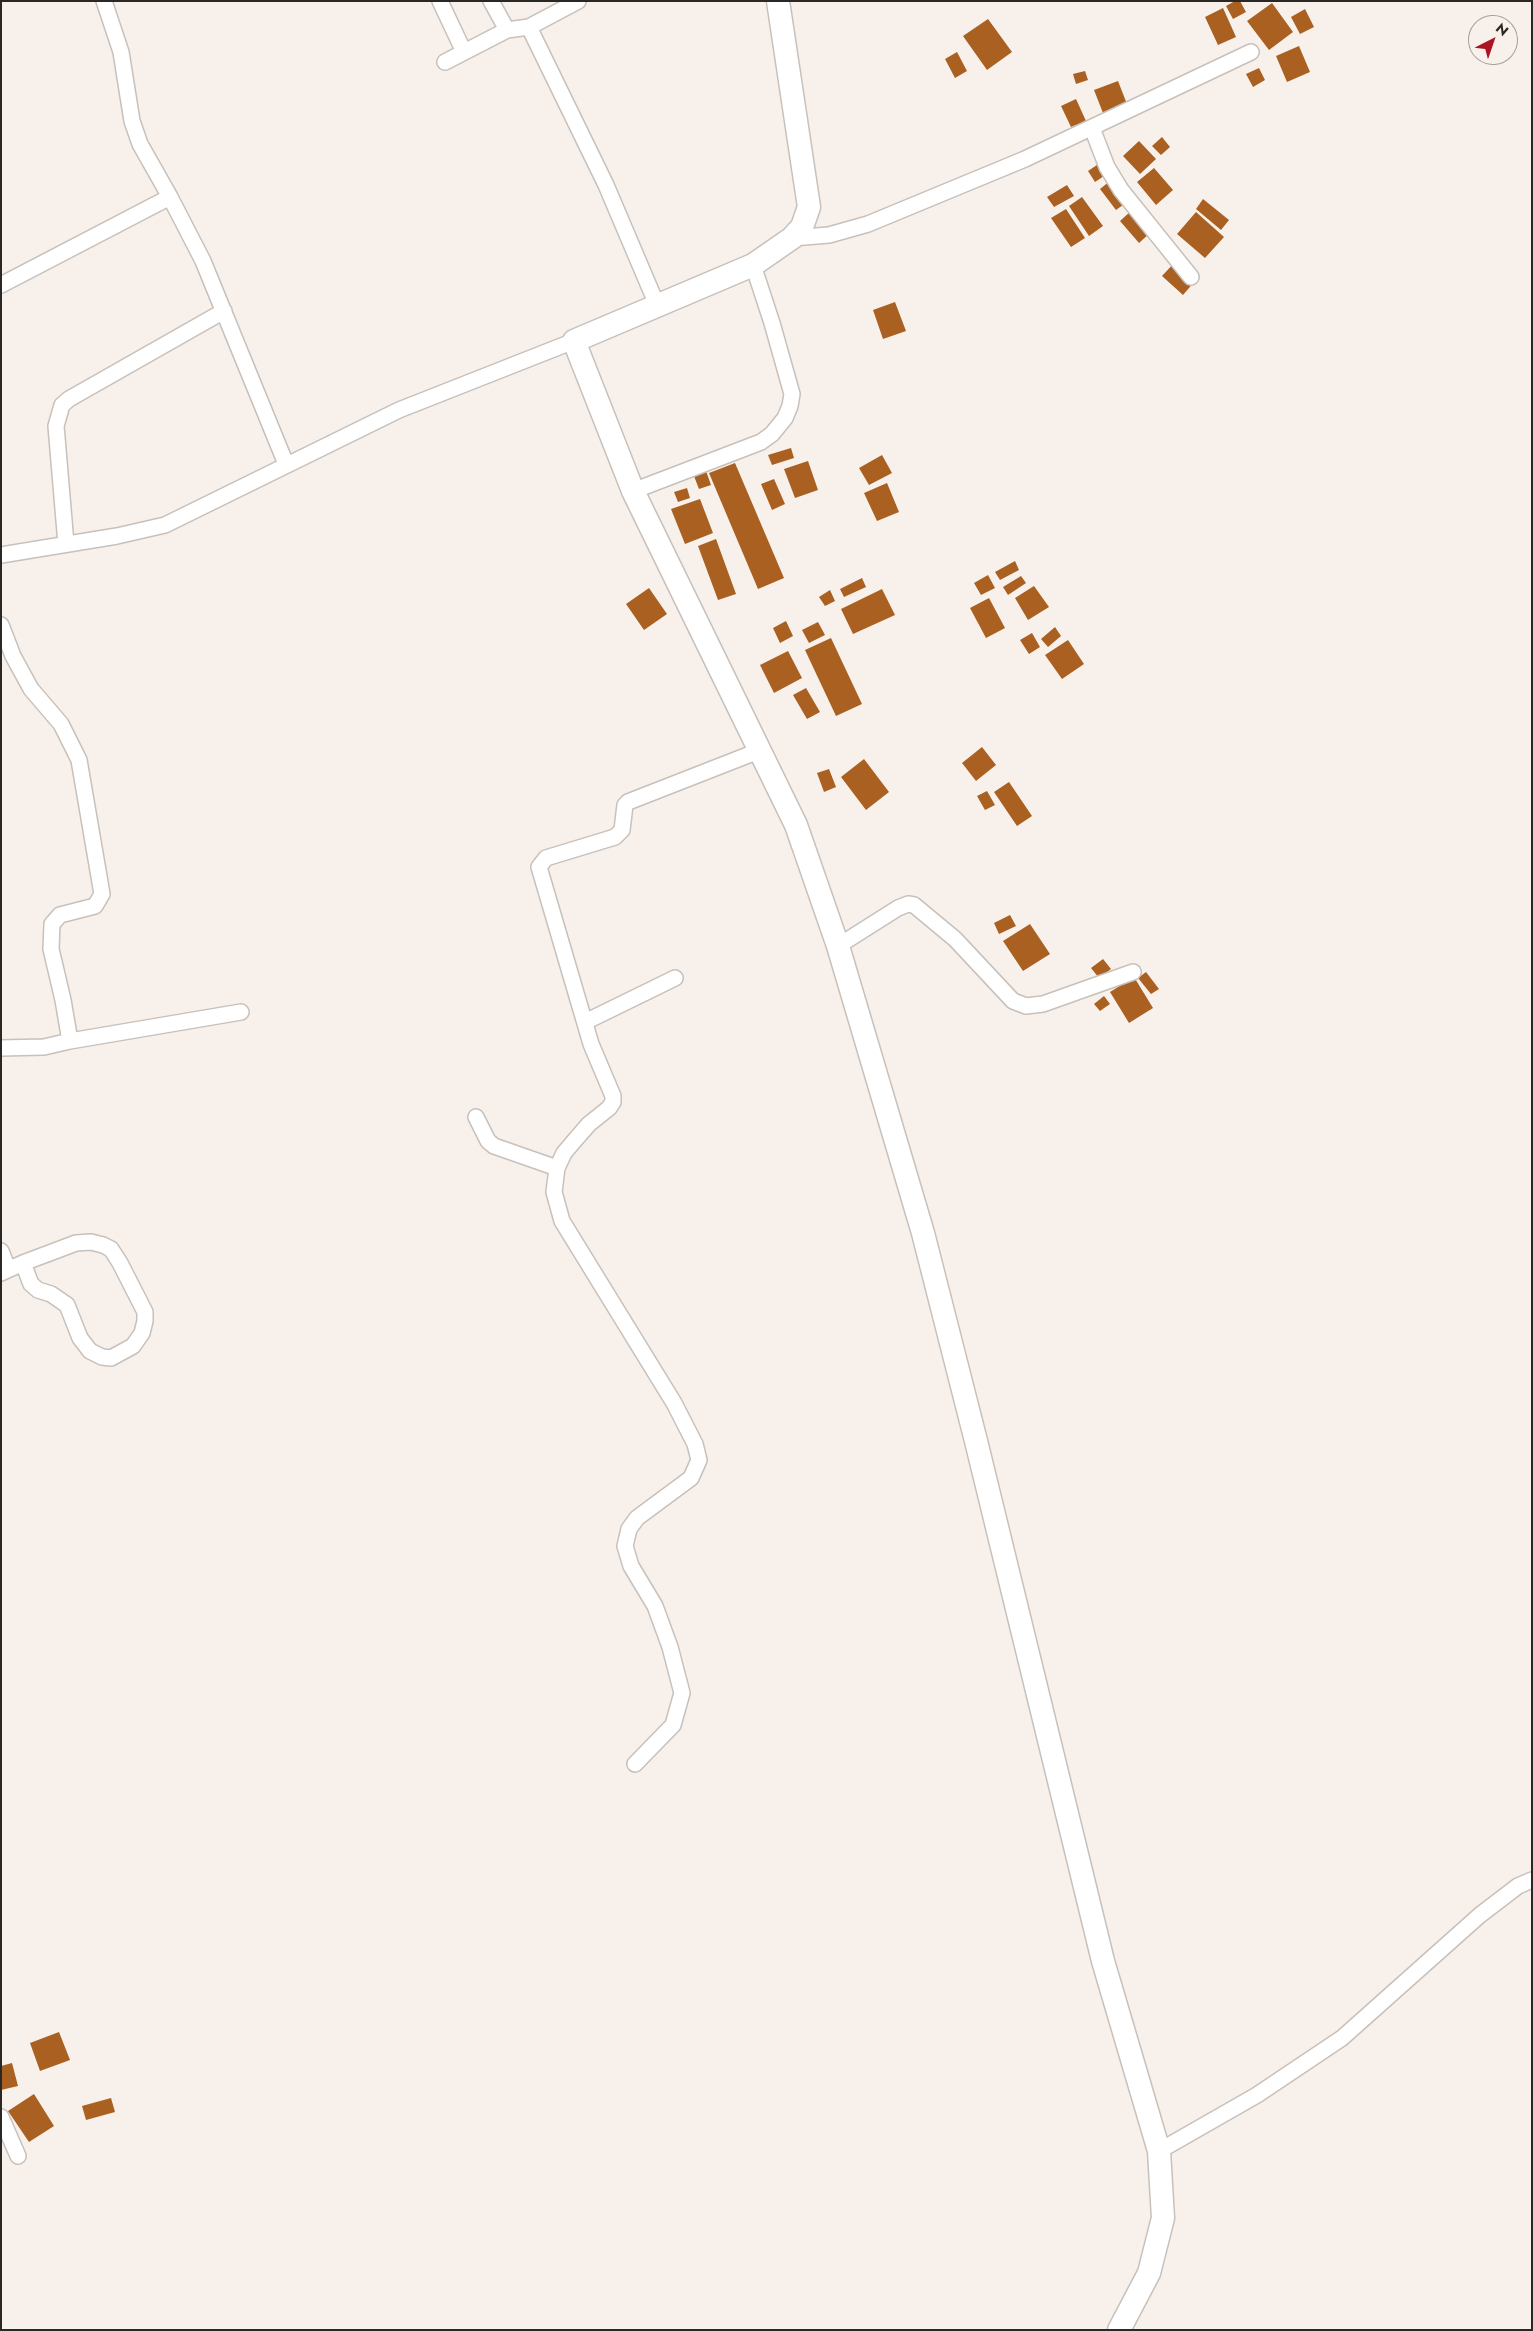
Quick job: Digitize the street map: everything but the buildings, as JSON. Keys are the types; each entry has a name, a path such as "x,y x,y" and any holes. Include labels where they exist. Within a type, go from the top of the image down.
{"street":[{"path":"104,1 121,52 132,121 140,144 203,261 286,464"},
{"path":"440,1 464,52"},
{"path":"491,1 507,30"},
{"path":"445,62 507,30 529,27 578,1"},
{"path":"1,555 117,536 165,525 399,410 574,341 752,265 792,238 802,227 809,207 778,1"},
{"path":"529,27 606,185 657,305"},
{"path":"792,238 829,235 868,224 1025,159 1251,52"},
{"path":"1092,128 1107,167 1121,190 1191,277"},
{"path":"1,284 170,197"},
{"path":"633,491 761,442 772,434 786,418 792,394 772,323 752,265"},
{"path":"66,544 56,426 62,405 68,399 224,311"},
{"path":"574,341 633,491 796,825 838,946 923,1232 983,1470 1102,1961 1159,2151 1163,2218 1148,2273 1119,2330"},
{"path":"1,625 13,656 31,689 61,724 79,760 102,894 95,906 60,915 52,924 51,949 70,1041"},
{"path":"635,1764 673,1725 679,1710 682,1693 670,1647 655,1606 631,1566 625,1546 629,1529 637,1518 691,1478 699,1460 696,1444 674,1403 562,1221 554,1192 557,1168 564,1153 613,1102 613,1096 585,1022 540,867 546,858 615,836 622,830 625,805 628,802 760,750"},
{"path":"838,946 898,908 908,904 914,905 955,939 1013,1001 1026,1006 1043,1004 1133,972"},
{"path":"585,1022 675,978"},
{"path":"1,1048 44,1047 241,1012"},
{"path":"476,1117 488,1141 494,1146 557,1168"},
{"path":"1,1250 5,1271 76,1243 91,1242 111,1249 145,1312 142,1333 133,1346 111,1358 102,1357 90,1351 80,1338 67,1305 51,1294 38,1290 31,1284 23,1264"},
{"path":"1159,2151 1257,2095 1342,2038 1480,1915 1518,1886 1532,1880"},
{"path":"1,2117 18,2156"}]}
